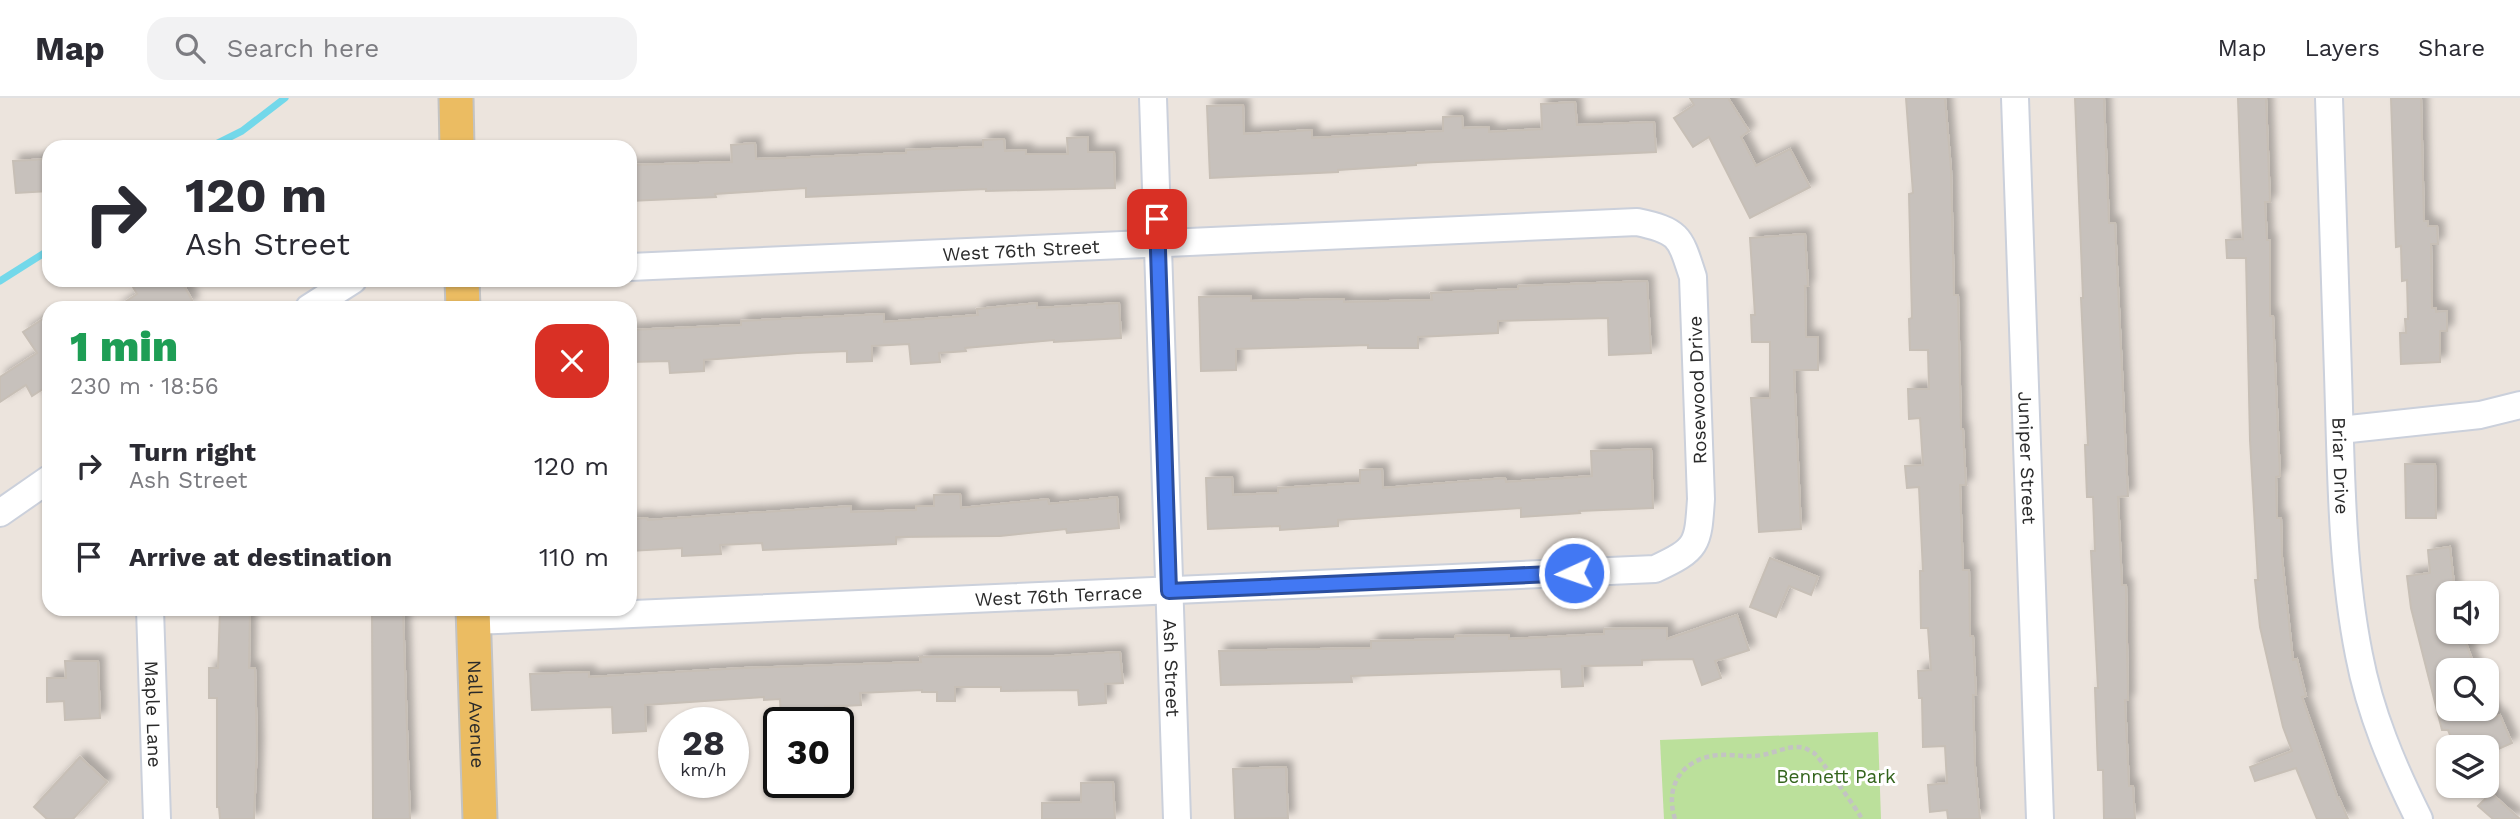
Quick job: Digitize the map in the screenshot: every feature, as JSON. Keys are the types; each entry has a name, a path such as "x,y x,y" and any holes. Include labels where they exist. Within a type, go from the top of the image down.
{"main road":[{"path":"456,100 457,140"},
{"name":"Nall Avenue","path":"473,616 480,819"}],"street":[{"name":"Ash Street","path":"1153,98 1177,819"},
{"name":"Juniper Street","path":"2015,98 2040,819"},
{"name":"Briar Drive","path":"2329,98 2347,560 2359,655 2376,721 2399,780 2419,819"},
{"path":"447,140 456,100"},
{"name":"West 76th Street","path":"637,267 1637,222 1664,228"},
{"name":"Rosewood Drive","path":"1664,228 1682,244 1693,277 1701,499 1698,536 1682,556"},
{"path":"320,301 342,287"},
{"path":"2340,430 2480,415 2520,405"},
{"path":"0,513 42,484"},
{"name":"West 76th Terrace","path":"637,609 1169,591 1655,569 1682,556"},
{"name":"Maple Lane","path":"150,616 157,819"}],"path":[{"path":"1675,819 1671,799 1676,779 1700,760 1717,755 1764,755 1788,747 1798,747 1814,754 1824,765 1861,819"}],"green space":[{"name":"Bennett Park","path":"1878,732 1881,819 1664,819 1660,740"}],"building":[{"path":"1690,98 1728,98 1749,131 1741,137 1756,166 1790,149 1810,187 1750,218 1709,137 1693,147 1674,118 1694,105"},
{"path":"1906,98 1945,98 1951,169 1954,295 1958,295 1961,429 1966,485 1960,485 1963,570 1969,570 1970,636 1973,636 1976,695 1973,695 1975,766 1980,819 1948,819 1947,810 1930,812 1928,785 1947,783 1945,746 1923,747 1922,698 1919,698 1918,671 1931,670 1928,628 1921,628 1920,571 1923,571 1919,487 1907,488 1905,466 1923,465 1920,418 1909,419 1908,389 1929,389 1928,350 1910,350 1909,319 1912,318 1909,194 1913,193"},
{"path":"2075,98 2104,98 2109,223 2115,223 2128,496 2118,497 2122,585 2126,585 2128,700 2125,700 2129,786 2133,786 2135,819 2104,819 2103,770 2098,770 2095,688 2098,688 2091,551 2095,551 2093,497 2087,497 2085,445 2088,445"},
{"path":"2238,98 2266,98 2270,202 2265,202 2267,240 2270,240 2270,316 2273,316 2280,476 2276,477 2277,518 2281,518 2282,557 2293,660 2297,659 2306,696 2302,697 2338,799 2348,819 2317,819 2296,768 2255,781 2250,767 2292,751 2283,727 2260,627 2255,580 2258,580 2250,440 2246,258 2227,258 2226,240 2243,239"},
{"path":"2391,98 2421,98 2424,221 2428,221 2428,226 2437,226 2438,244 2431,244 2432,308 2436,308 2436,312 2447,311 2447,331 2440,331 2440,362 2401,364 2400,333 2406,333 2405,319 2408,319 2407,280 2402,281 2401,246 2396,247"},
{"path":"1575,102 1577,125 1654,122 1656,152 1416,163 1338,172 1210,178 1207,106 1243,105 1244,134 1312,130 1312,138 1443,131 1443,117 1462,116 1463,128 1489,127 1489,132 1542,129 1541,104"},
{"path":"1088,137 1088,152 1114,152 1115,188 986,189 806,197 806,188 715,194 716,197 637,201 637,165 732,162 731,145 755,143 756,159 983,147 983,140 1004,139 1005,151 1068,154 1067,138"},
{"path":"42,159 42,191 16,193 13,161"},
{"path":"1805,234 1808,286 1805,286 1806,337 1818,337 1818,370 1794,370 1801,529 1759,532 1751,398 1770,398 1770,342 1752,342 1751,315 1755,315 1750,238"},
{"path":"1647,281 1651,353 1609,355 1608,318 1498,321 1498,333 1418,337 1418,348 1368,348 1368,345 1236,349 1236,370 1201,371 1199,297 1251,296 1251,301 1432,300 1431,293 1518,289 1518,286"},
{"path":"133,287 185,287 192,301 126,301 137,294"},
{"path":"1037,303 1037,308 1119,303 1121,338 1054,340 965,348 966,351 939,353 940,362 911,364 909,344 872,346 872,361 847,362 847,351 798,353 704,360 704,371 670,373 669,361 637,362 637,330 884,314 884,322 978,315 977,309"},
{"path":"42,320 42,390 32,396 26,385 0,402 0,377 37,353 23,332"},
{"path":"1651,449 1653,508 1521,517 1521,508 1338,520 1338,526 1280,530 1280,526 1208,529 1206,478 1232,477 1233,495 1278,493 1278,488 1360,483 1360,470 1382,469 1383,488 1505,478 1506,482 1592,476 1591,451"},
{"path":"2405,464 2435,464 2436,518 2406,518"},
{"path":"960,494 961,508 1048,499 1049,504 1117,497 1119,528 1067,533 1066,529 1000,536 896,537 896,544 763,550 762,543 720,545 721,554 682,556 682,548 637,551 637,519 851,506 851,512 916,510 916,506 934,506 934,495"},
{"path":"2450,547 2454,581 2436,581 2436,644 2466,644 2472,658 2436,658 2436,706 2411,608 2407,576 2430,573 2428,550"},
{"path":"1770,558 1818,577 1811,595 1789,586 1776,617 1750,607"},
{"path":"1737,615 1749,650 1715,661 1721,678 1702,685 1693,659 1642,660 1642,665 1582,666 1583,686 1562,687 1561,669 1351,676 1352,682 1221,685 1219,651 1371,648 1371,641 1509,635 1509,639 1604,634 1604,629 1667,628 1667,639"},
{"path":"220,616 250,616 249,668 255,668 257,744 254,819 220,819 217,807 217,698 209,698 209,668 218,668"},
{"path":"372,616 403,616 410,819 373,819"},
{"path":"1120,652 1123,683 1105,684 1106,703 1079,705 1078,690 1001,691 1001,687 955,687 955,701 937,701 937,692 922,690 860,693 861,705 825,707 780,707 780,699 764,700 764,697 645,705 646,731 613,733 612,707 532,710 530,674 589,672 589,677 921,662 920,657 1054,656"},
{"path":"65,661 98,661 100,718 65,720 64,701 47,702 47,678 66,678"},
{"path":"2500,715 2512,743 2499,749 2499,735 2450,735 2448,730 2442,730 2440,721 2499,721"},
{"path":"80,757 107,782 73,819 47,819 34,807"},
{"path":"1286,767 1288,818 1235,819 1233,769"},
{"path":"1113,782 1115,819 1042,819 1042,803 1081,802 1081,783"},
{"path":"2486,798 2497,798 2520,819 2493,819 2478,806"}],"waterway":[{"path":"224,140 242,131 285,98"},
{"path":"0,281 42,254"}],"route":[{"path":"1157,219 1169,591 1574,573"}]}
